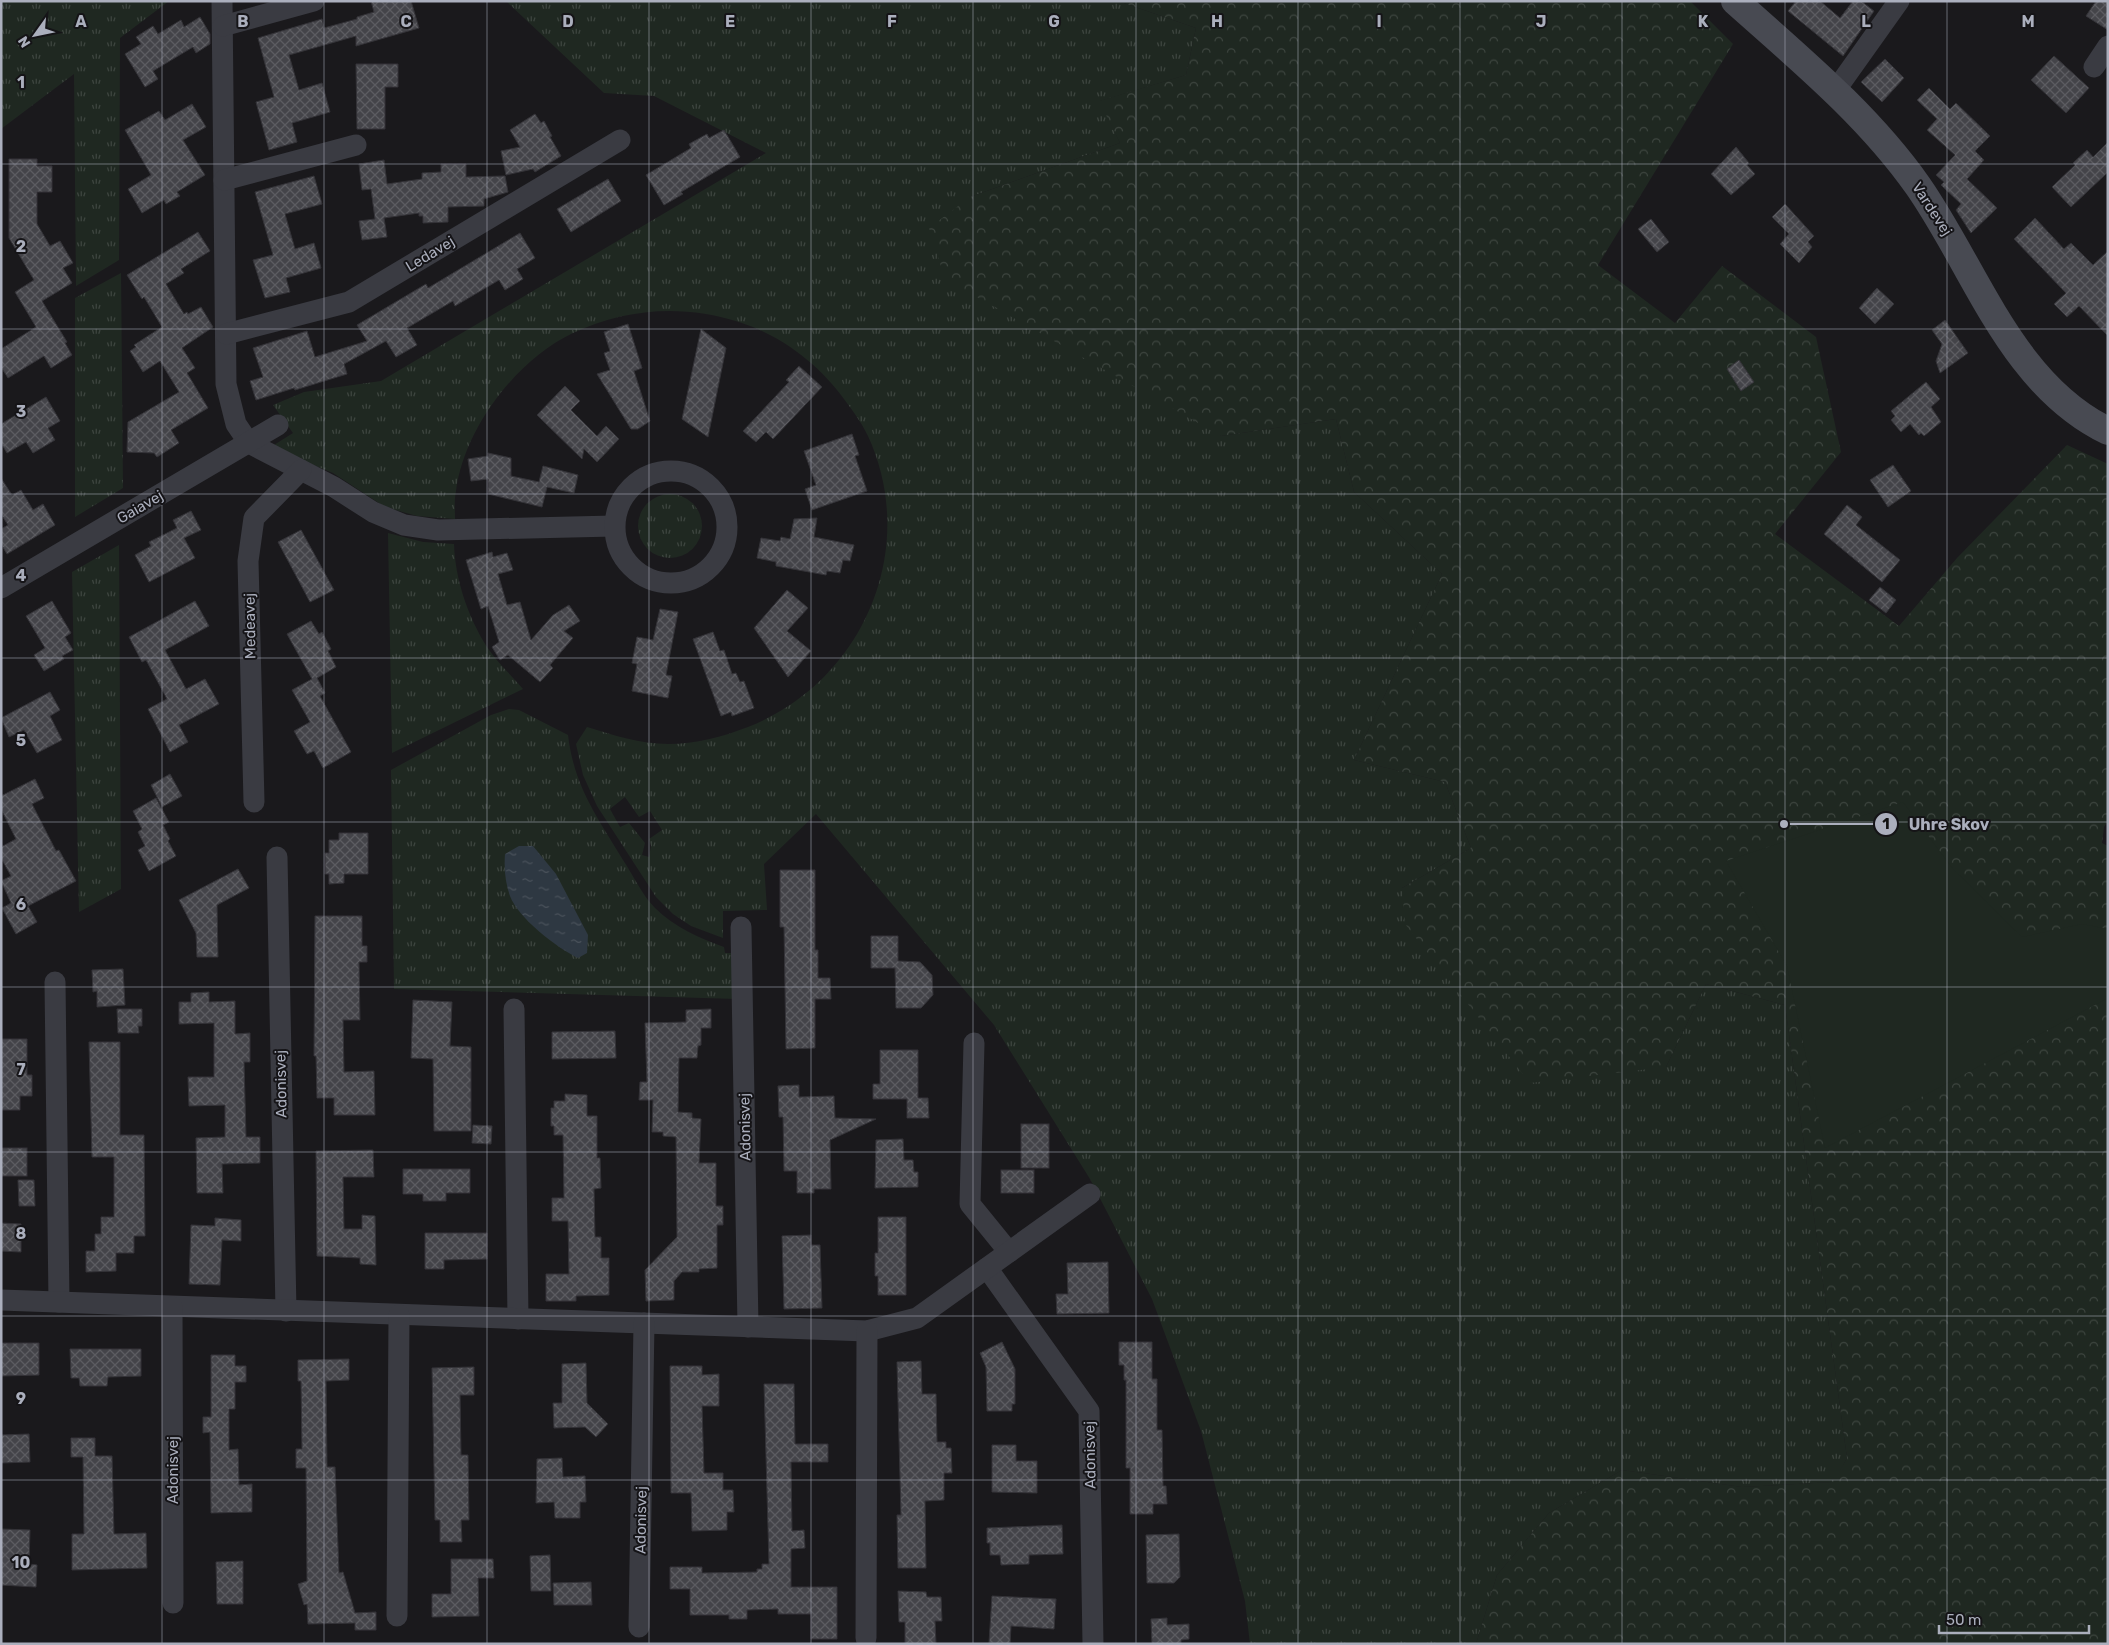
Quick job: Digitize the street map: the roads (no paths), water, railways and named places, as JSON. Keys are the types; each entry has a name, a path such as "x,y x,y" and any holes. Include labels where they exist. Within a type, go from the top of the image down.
{"street":[{"path":"222,1 226,384 236,424 249,443 334,487 373,512 404,524 438,530 614,526"},
{"path":"223,26 314,1"},
{"name":"Vardevej","path":"1735,1 1834,90 1878,135 1918,186 1962,256 2000,325 2028,366 2059,398 2108,431"},
{"path":"1834,90 1899,1"},
{"path":"2094,67 2108,46"},
{"name":"Ledavej","path":"226,334 349,302 620,140"},
{"path":"224,180 356,145"},
{"name":"Gaiavej","path":"1,588 278,425"},
{"name":"Medeavej","path":"254,802 248,561 254,518 301,470"},
{"path":"662,470 688,472 711,486 725,508 728,534 718,559 706,571 699,577 674,584 648,578 630,566 618,548 614,526 620,500 638,480 662,470"},
{"name":"Adonisvej","path":"277,857 286,1311"},
{"name":"Adonisvej","path":"741,927 748,1327"},
{"path":"55,982 59,1302"},
{"path":"514,1009 518,1319"},
{"path":"974,1043 970,1204 1009,1252"},
{"path":"1,1300 868,1331 917,1318 1090,1194"},
{"name":"Adonisvej","path":"987,1268 1089,1411 1093,1644"},
{"name":"Adonisvej","path":"172,1307 173,1603"},
{"path":"397,1616 399,1314"},
{"name":"Adonisvej","path":"639,1627 644,1323"},
{"path":"866,1638 868,1331"}],"water":[{"path":"519,846 533,846 556,874 588,935 587,953 578,958 569,953 529,923 514,905 506,880 505,854"}],"place":[{"name":"Uhre Skov","path":"1784,824"}]}
